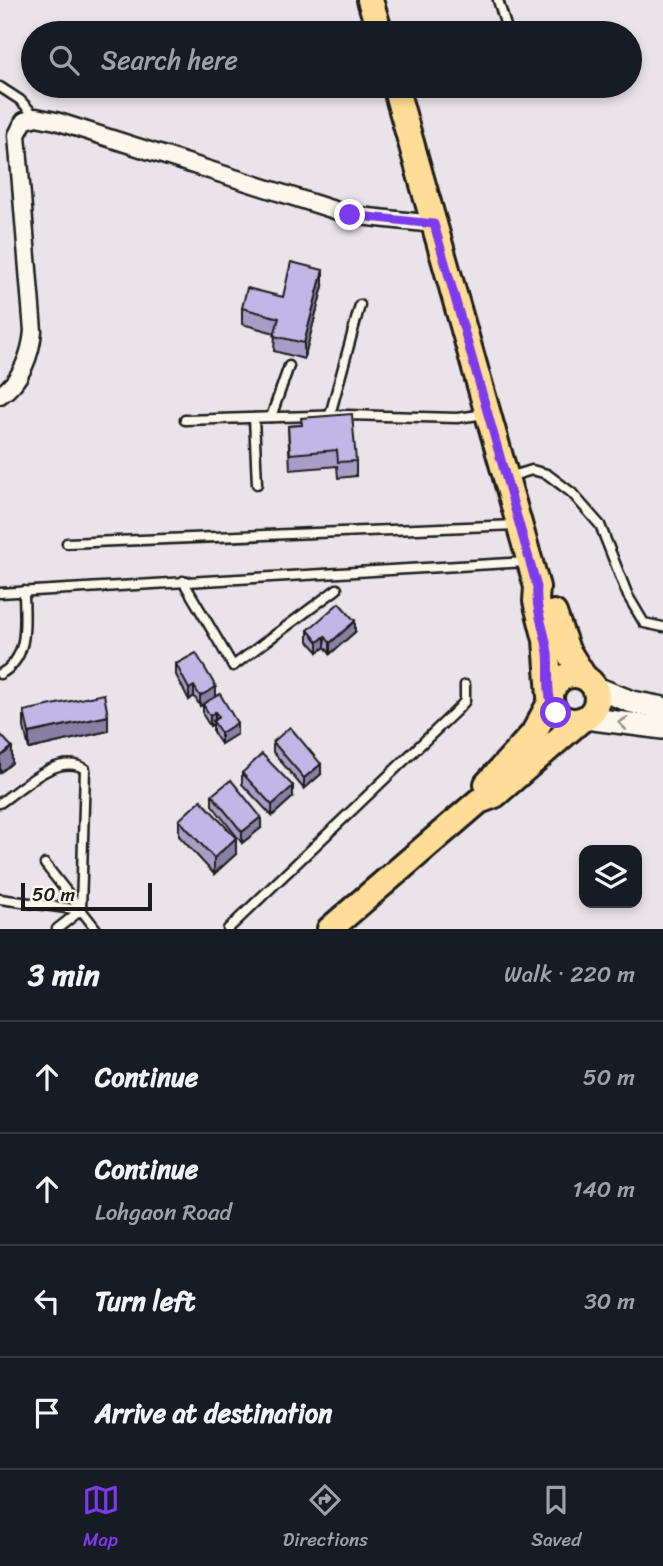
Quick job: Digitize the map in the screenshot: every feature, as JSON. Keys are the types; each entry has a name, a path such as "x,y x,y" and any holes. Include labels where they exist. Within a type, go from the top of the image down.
{"main road":[{"path":"370,0 376,21"},
{"path":"398,98 537,587 536,601 546,640 551,699 560,717 572,721 662,721"},
{"path":"330,929 479,801 495,794 597,704 589,682 560,636 549,597 537,587"},
{"path":"479,801 488,783 533,734 551,699 553,688 562,678 571,675 589,682 632,702 662,721"}],"street":[{"path":"0,395 8,390 31,349 33,331 17,135 23,121 36,117 350,215 434,224"}],"lane":[{"path":"498,0 504,21"},
{"path":"0,87 20,100 36,117"},
{"path":"330,415 360,304"},
{"path":"271,417 289,366"},
{"path":"185,420 330,415 457,418 488,414"},
{"path":"254,418 257,484"},
{"path":"506,477 532,470 547,474 572,493 600,525 628,596 644,623 663,627"},
{"path":"67,543 520,525"},
{"path":"0,593 530,562"},
{"path":"183,581 233,666 337,589"},
{"path":"0,674 6,671 25,646 24,591"},
{"path":"228,929 458,709 465,701 465,685"},
{"path":"0,803 53,768 66,764 85,769 81,910"},
{"path":"45,864 96,929"},
{"path":"0,899 81,910"},
{"path":"57,929 81,910"}],"building":[{"path":"291,262 323,270 304,343 274,336 279,318 242,308 247,288 283,297"},
{"path":"352,414 356,461 338,462 337,450 290,454 288,426 302,425 301,418"},
{"path":"339,603 355,621 330,643 325,636 318,642 308,630"},
{"path":"196,653 216,687 200,696 194,686 189,689 176,664"},
{"path":"104,694 108,716 29,733 24,711"},
{"path":"220,694 237,723 221,733 213,721 219,717 215,712 210,716 203,704"},
{"path":"290,727 321,764 304,778 273,742"},
{"path":"0,734 12,747 0,757"},
{"path":"262,754 293,786 272,805 242,773"},
{"path":"231,780 261,817 242,832 212,795"},
{"path":"201,800 236,838 214,858 179,820"}],"route":[{"path":"350,215 434,224 537,587 536,601 546,640 551,701 556,713"}]}
